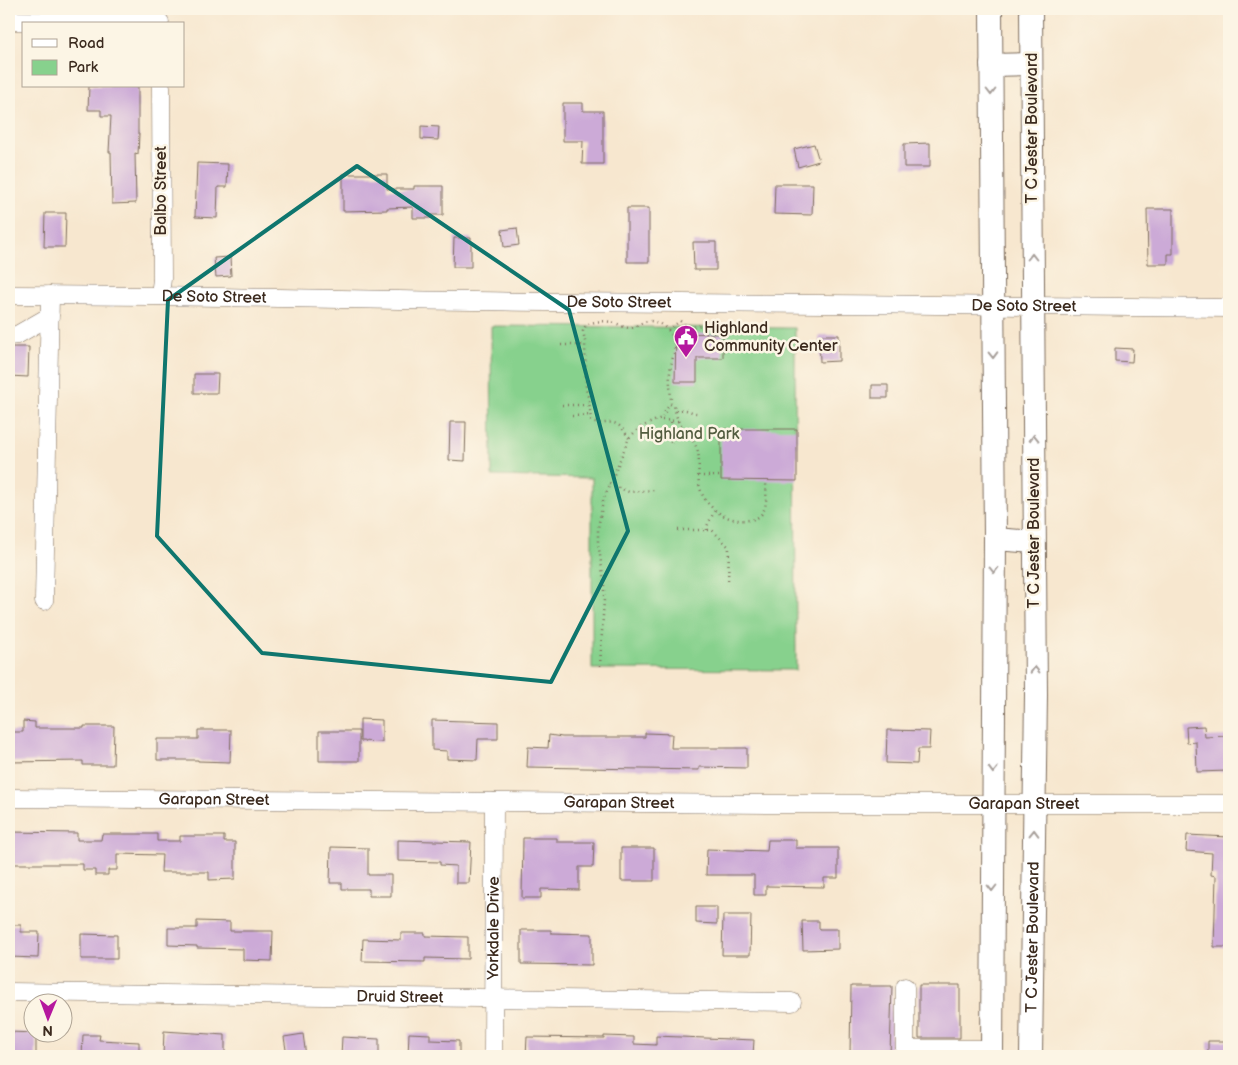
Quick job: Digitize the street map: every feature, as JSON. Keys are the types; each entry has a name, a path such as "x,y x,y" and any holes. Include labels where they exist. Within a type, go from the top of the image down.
{"main road":[{"path":"990,9 995,540 992,1053"},
{"name":"T C Jester Boulevard","path":"1031,9 1035,804 1031,1056"},
{"path":"991,64 1031,64"},
{"path":"995,540 1034,542"}],"street":[{"path":"9,21 160,18"},
{"name":"Balbo Street","path":"160,295 162,279 161,88"},
{"name":"De Soto Street","path":"9,295 160,295 560,302 1229,308"},
{"path":"44,602 50,295"},
{"path":"9,336 17,335 50,316"},
{"name":"Garapan Street","path":"9,798 494,802 1229,804"},
{"name":"Yorkdale Drive","path":"493,1056 494,802"},
{"path":"905,987 905,1052 992,1053"},
{"name":"Druid Street","path":"9,992 792,1002"}],"path":[{"path":"694,320 694,326"},
{"path":"668,330 680,321 685,325 694,326 703,325 711,320 720,320"},
{"path":"629,438 619,425 614,423 594,423 591,421 586,390 583,331 589,324 606,321 633,328 647,321 656,322 668,330 675,339 675,356 670,372 672,403 678,421 697,448 698,476 702,496 714,510 737,520 753,520 760,516 766,506 766,480"},
{"path":"561,345 585,345"},
{"path":"600,666 604,582 598,542 598,528 603,501 629,438 639,428 661,418 672,403"},
{"path":"562,405 589,405"},
{"path":"676,411 686,409 695,414 700,414"},
{"path":"572,416 590,415"},
{"path":"661,418 678,421"},
{"path":"671,420 671,443"},
{"path":"698,476 720,476"},
{"path":"609,484 629,492 654,490"},
{"path":"707,530 714,510"},
{"path":"678,530 712,530 729,547 728,582"}],"highlighted area":[{"path":"357,166 569,310 628,531 551,682 262,653 157,536 168,300"}],"green space":[{"name":"Highland Park","path":"491,326 795,328 796,670 592,669 592,478 492,476"}],"building":[{"path":"89,88 138,88 138,154 135,153 136,203 112,204 111,152 109,152 111,116 101,116 101,110 88,110"},
{"path":"563,103 583,103 583,111 603,111 603,164 582,164 583,141 563,141"},
{"path":"421,126 439,127 438,140 421,139"},
{"path":"930,143 930,167 904,167 904,144"},
{"path":"814,144 819,161 798,167 794,149"},
{"path":"197,163 228,164 227,187 218,187 217,218 195,217"},
{"path":"343,174 387,174 387,189 414,189 414,186 443,186 443,215 431,215 431,218 413,218 413,207 387,208 387,210 343,211"},
{"path":"775,184 813,184 812,215 774,214"},
{"path":"627,208 649,208 649,262 627,262"},
{"path":"1147,209 1173,209 1173,254 1168,254 1168,264 1148,264"},
{"path":"45,213 66,213 65,247 44,247"},
{"path":"517,228 519,245 504,247 502,230"},
{"path":"454,238 471,238 471,267 453,267"},
{"path":"693,242 716,242 716,270 694,270"},
{"path":"230,257 231,276 216,277 214,258"},
{"name":"Highland Community Center","path":"676,333 723,334 723,358 697,358 697,382 675,382"},
{"path":"819,335 839,335 839,361 820,362"},
{"path":"10,347 29,347 28,377 9,376"},
{"path":"1115,348 1133,349 1132,362 1115,361"},
{"path":"194,374 218,374 217,393 194,393"},
{"path":"872,385 888,385 888,398 872,398"},
{"path":"450,422 466,422 465,461 449,460"},
{"path":"721,429 797,429 797,481 721,480"},
{"path":"360,719 382,720 382,742 360,741"},
{"path":"432,720 498,722 498,739 478,739 477,760 447,759 447,751 432,750"},
{"path":"23,721 35,722 35,728 114,726 113,765 83,765 83,761 9,762 9,732 23,732"},
{"path":"1204,726 1205,737 1227,736 1228,771 1197,772 1196,742 1187,743 1186,727"},
{"path":"198,730 231,730 230,762 157,760 157,739 198,739"},
{"path":"887,730 930,731 929,749 918,749 917,764 886,763"},
{"path":"319,731 359,731 359,761 319,761"},
{"path":"645,733 672,734 671,748 747,748 747,768 699,767 699,770 527,767 528,747 548,748 549,735 562,737 645,737"},
{"path":"9,832 77,833 77,840 101,840 102,834 157,834 157,841 180,841 180,836 224,836 224,842 235,842 235,879 209,880 209,872 161,872 162,855 117,854 117,870 108,870 108,875 95,875 95,870 83,870 83,864 9,864"},
{"path":"1187,835 1229,837 1229,947 1214,947 1216,876 1211,875 1212,853 1186,851"},
{"path":"523,838 557,838 557,842 594,842 593,867 579,867 579,890 541,889 541,898 522,898"},
{"path":"398,840 471,842 469,883 456,883 456,866 440,865 440,862 398,861"},
{"path":"768,840 796,840 796,848 838,848 838,878 824,878 824,887 766,886 766,895 754,895 754,875 706,875 707,849 767,851"},
{"path":"331,847 368,848 368,875 391,875 391,896 369,896 369,889 342,889 342,883 330,883"},
{"path":"621,848 654,848 654,881 621,881"},
{"path":"696,907 717,907 717,924 696,923"},
{"path":"723,915 751,915 750,955 722,955"},
{"path":"197,921 230,922 230,931 273,931 272,961 243,960 243,949 168,945 168,928 197,928"},
{"path":"802,921 819,921 819,929 838,929 838,949 803,950"},
{"path":"9,925 21,925 21,932 39,932 38,958 9,957"},
{"path":"521,930 551,930 551,933 592,934 592,965 521,964"},
{"path":"401,933 425,933 425,936 468,937 468,959 425,958 425,962 362,961 363,939 401,940"},
{"path":"81,934 117,935 117,959 81,959"},
{"path":"919,985 960,985 960,1038 919,1038"},
{"path":"851,986 892,986 890,1056 850,1056"},
{"path":"164,1031 225,1035 225,1056 163,1056"},
{"path":"9,1032 22,1032 22,1042 36,1042 36,1056 9,1056"},
{"path":"409,1033 430,1034 430,1040 459,1041 459,1056 408,1056"},
{"path":"303,1034 306,1056 287,1056 284,1037"},
{"path":"83,1035 100,1035 99,1040 139,1042 139,1056 82,1056"},
{"path":"604,1036 634,1037 634,1044 656,1045 656,1036 754,1040 753,1055 526,1056 527,1037 604,1038"},
{"path":"342,1037 379,1039 379,1056 341,1056"},
{"path":"1208,1041 1229,1041 1229,1056 1208,1056"}],"place":[{"name":"Highland Community Center","path":"686,358"}]}
